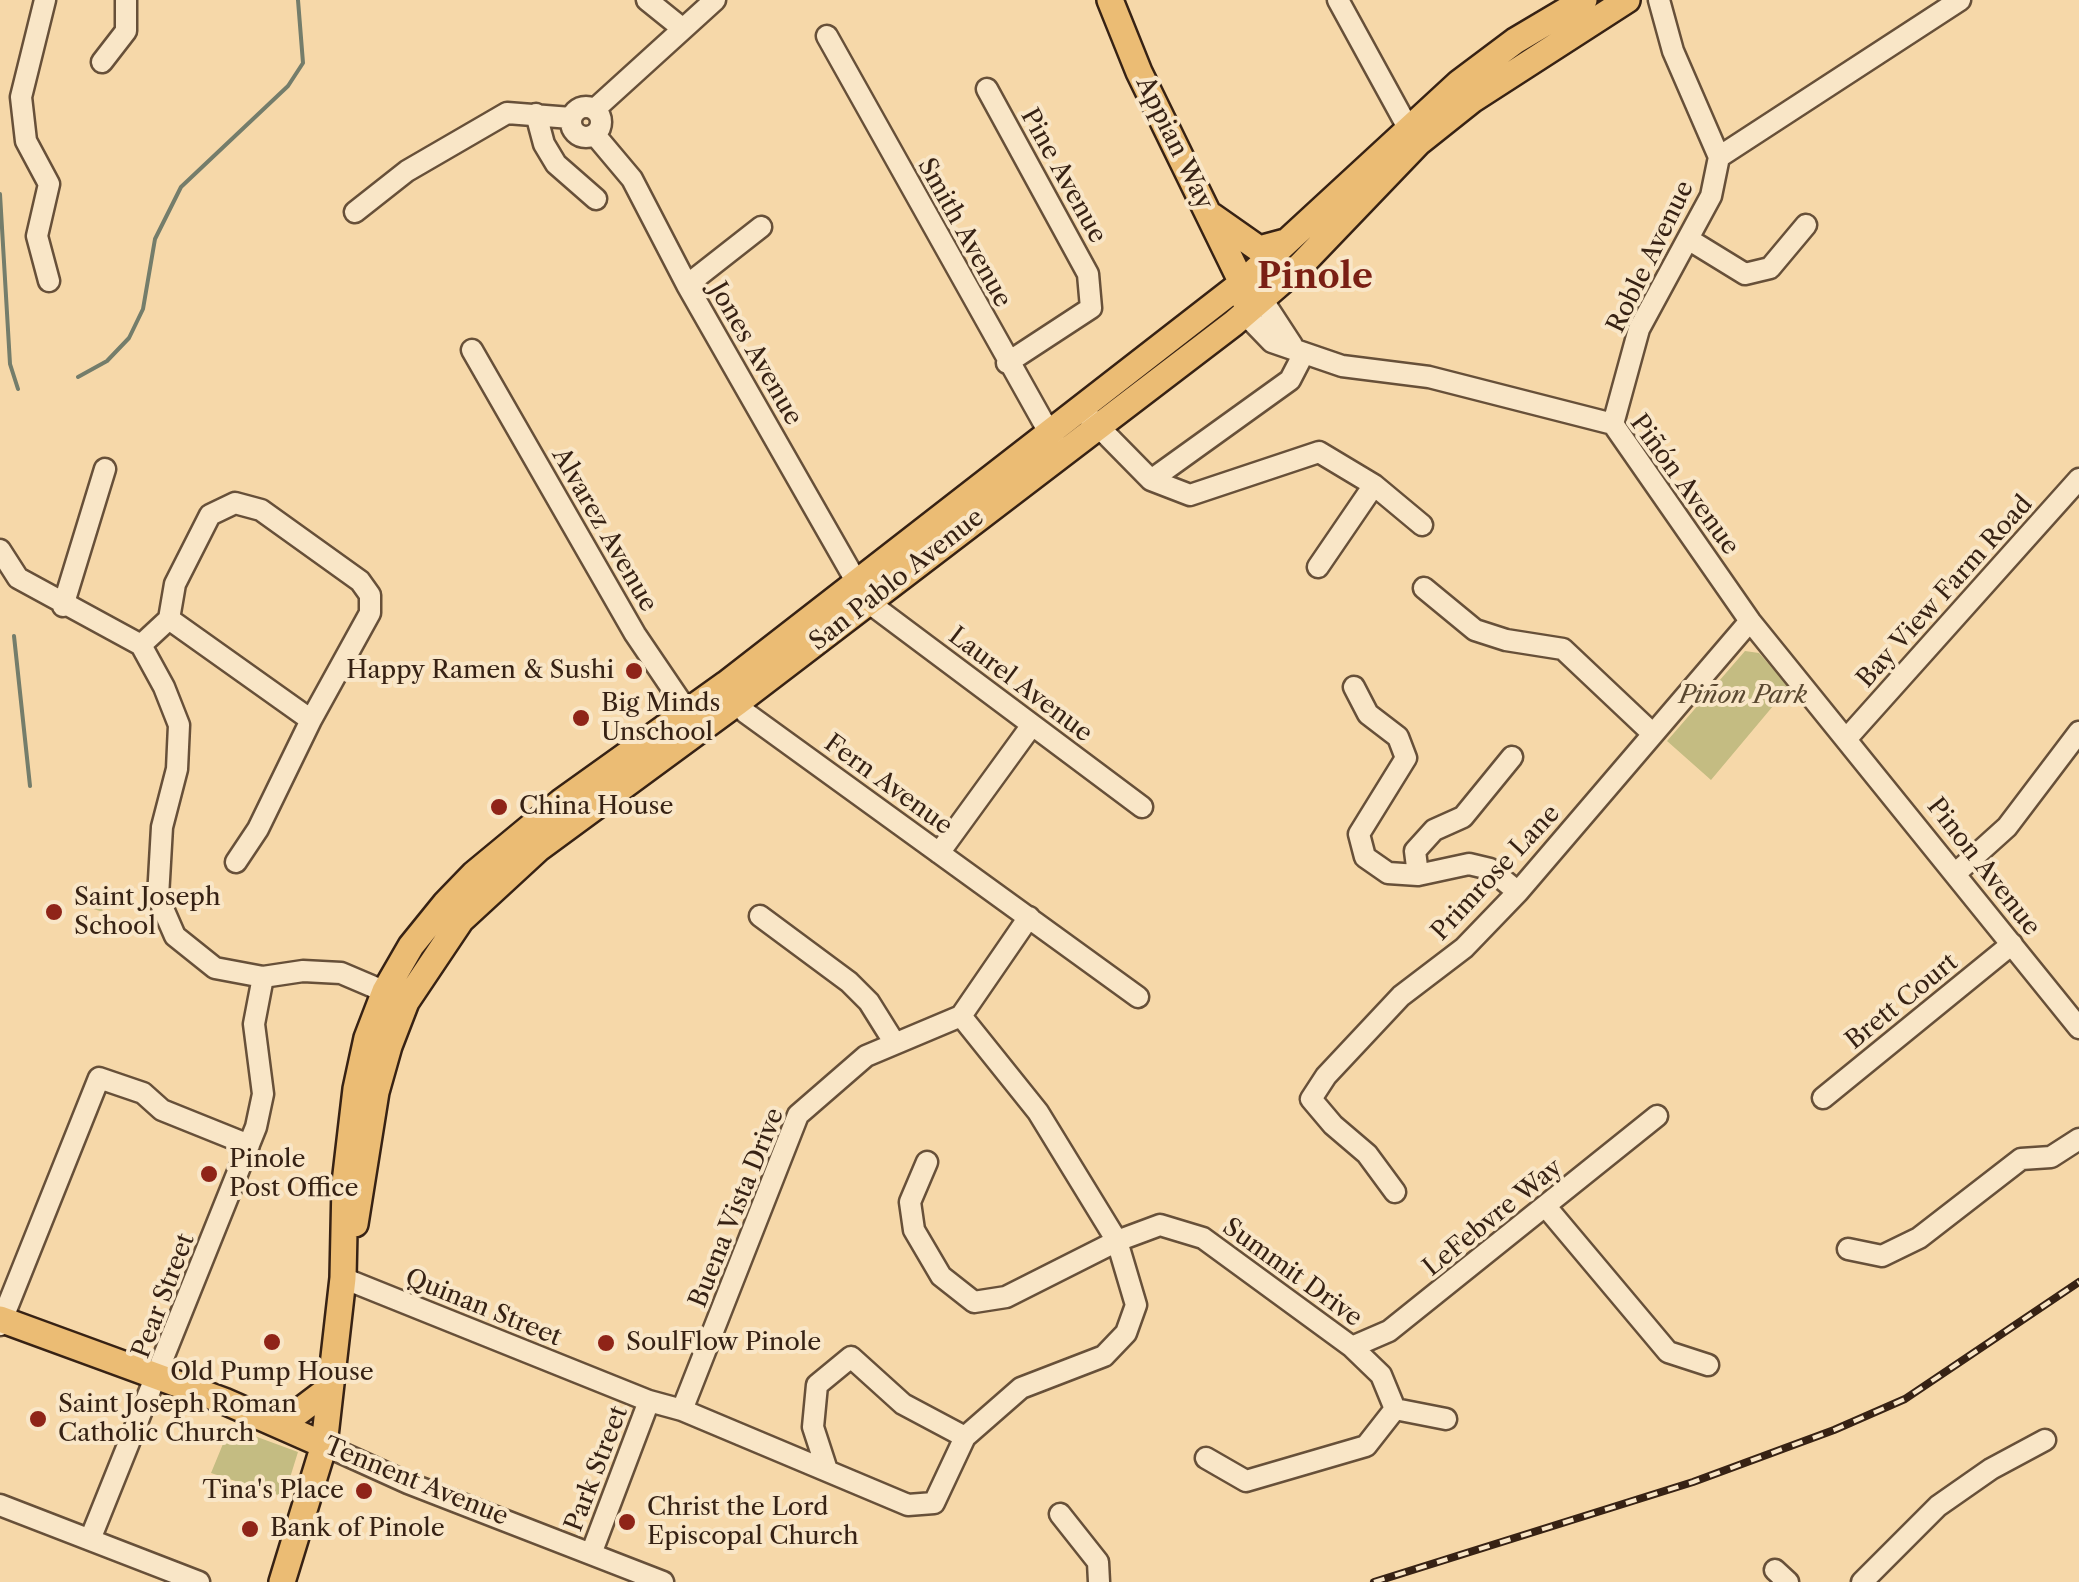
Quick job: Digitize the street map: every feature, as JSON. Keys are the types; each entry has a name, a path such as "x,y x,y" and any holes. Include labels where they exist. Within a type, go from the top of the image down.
{"main road":[{"name":"Appian Way","path":"1110,0 1138,72 1250,299"},
{"name":"San Pablo Avenue","path":"1250,299 1294,238 1407,126 1515,41 1569,12 1627,0"},
{"name":"San Pablo Avenue","path":"282,1582 324,1445 343,1278 395,996 461,920 538,849 694,721 1250,299 1418,143 1569,12"},
{"path":"1208,212 1259,249 1294,238"},
{"name":"Tennent Avenue","path":"1,1321 276,1422 324,1445"},
{"path":"276,1422 297,1413 330,1388"}],"street":[{"path":"46,0 22,96 26,141 49,184 37,236 49,280"},
{"path":"102,62 126,31 125,0"},
{"path":"647,0 683,29"},
{"path":"570,118 580,107 595,109 715,0"},
{"path":"1338,0 1407,126"},
{"name":"Roble Avenue","path":"1613,424 1639,329 1712,196 1719,157 1674,51 1659,0"},
{"path":"1719,157 1960,0"},
{"name":"Smith Avenue","path":"827,36 1055,444"},
{"name":"Pine Avenue","path":"987,89 1088,274 1091,308 1007,363"},
{"path":"570,118 578,135 595,134 601,121 595,109"},
{"path":"356,212 407,171 507,113 570,118"},
{"path":"536,114 544,144 556,164 596,199"},
{"name":"Jones Avenue","path":"595,134 632,180 687,285 863,592"},
{"path":"1688,238 1745,274 1770,268 1806,225"},
{"path":"687,285 761,227"},
{"name":"Piñón Avenue","path":"1250,299 1272,342 1342,366 1429,376 1613,424 1750,621 1848,737"},
{"name":"Alvarez Avenue","path":"472,350 635,634 694,721"},
{"path":"1151,480 1290,380 1298,350"},
{"path":"1090,418 1151,480 1190,495 1319,452 1374,485 1422,525"},
{"path":"63,606 106,469"},
{"name":"Bay View Farm Road","path":"1848,737 2079,479"},
{"path":"1318,568 1374,485"},
{"path":"140,645 169,619 175,584 210,515 235,503 261,510 360,581 370,595 370,613 311,720 258,829 236,862"},
{"path":"0,550 18,578 140,645 164,687 178,725 177,769 162,827 158,897 175,936 215,968 263,977 303,970 341,973 395,996"},
{"path":"1424,588 1475,630 1506,640 1563,649 1654,734"},
{"name":"Laurel Avenue","path":"863,592 1142,807"},
{"path":"169,619 311,720"},
{"name":"Primrose Lane","path":"1395,1192 1367,1154 1332,1126 1311,1098 1326,1076 1400,996 1464,948 1518,892 1750,621"},
{"path":"1354,687 1368,714 1398,738 1406,758 1360,834 1365,857 1388,872 1418,875 1469,864 1490,869 1518,892"},
{"name":"Fern Avenue","path":"732,693 746,713 1138,997"},
{"path":"940,854 1032,726"},
{"path":"1956,873 2007,827 2079,732"},
{"name":"Pinon Avenue","path":"1848,737 2079,1028"},
{"path":"1418,875 1415,851 1434,830 1464,817 1512,757"},
{"path":"760,916 849,982 869,1002 894,1042"},
{"path":"965,1437 903,1404 851,1357 817,1384 813,1428 827,1470 908,1505 934,1503 965,1437 1021,1388 1104,1356 1126,1333 1136,1305 1117,1241 1038,1112 961,1016 1029,917"},
{"name":"Brett Court","path":"1824,1098 2012,944"},
{"name":"Pear Street","path":"91,1537 158,1379 252,1136 263,1094 254,1024 263,977"},
{"name":"Buena Vista Drive","path":"682,1410 798,1115 866,1056 961,1016"},
{"path":"1,1321 98,1078 144,1093 162,1110 252,1136"},
{"name":"LeFebvre Way","path":"1352,1347 1389,1331 1657,1116"},
{"path":"1848,1248 1882,1256 1918,1238 2021,1160 2051,1157 2079,1138"},
{"name":"Summit Drive","path":"927,1162 910,1202 914,1230 941,1276 974,1302 1006,1297 1117,1241 1160,1225 1203,1238 1352,1347 1381,1375 1395,1409"},
{"path":"1547,1208 1668,1352 1708,1365"},
{"name":"Quinan Street","path":"343,1278 827,1470"},
{"name":"Park Street","path":"591,1554 649,1401"},
{"path":"1206,1458 1246,1481 1366,1446 1395,1409 1446,1419"},
{"path":"1862,1582 1938,1506 1990,1469 2045,1440"},
{"name":"Tennent Avenue","path":"324,1445 663,1582"},
{"path":"0,1505 199,1582"},
{"path":"1060,1514 1098,1562 1098,1582"}],"green space":[{"name":"Piñon Park","path":"1745,651 1759,653 1789,687 1711,780 1667,741"},
{"path":"96,888 103,912 74,903 80,892"},
{"path":"230,1427 298,1452 284,1497 211,1473"}],"waterway":[{"path":"78,377 107,361 129,338 143,309 155,239 181,187 288,86 303,63 298,0"},
{"path":"0,194 10,364 18,389"},
{"path":"14,636 30,786"}],"railway":[{"path":"1374,1582 1693,1482 1834,1430 1905,1399 2079,1282"}],"place":[{"name":"Happy Ramen & Sushi","path":"634,671"},
{"name":"Big Minds Unschool","path":"581,718"},
{"name":"China House","path":"499,807"},
{"name":"Saint Joseph School","path":"54,912"},
{"name":"Pinole Post Office","path":"209,1174"},
{"name":"Old Pump House","path":"272,1342"},
{"name":"SoulFlow Pinole","path":"606,1343"},
{"name":"Saint Joseph Roman Catholic Church","path":"38,1419"},
{"name":"Tina's Place","path":"364,1491"},
{"name":"Christ the Lord Episcopal Church","path":"627,1522"},
{"name":"Bank of Pinole","path":"250,1529"}],"district":[{"name":"Pinole","path":"1315,278"}]}
